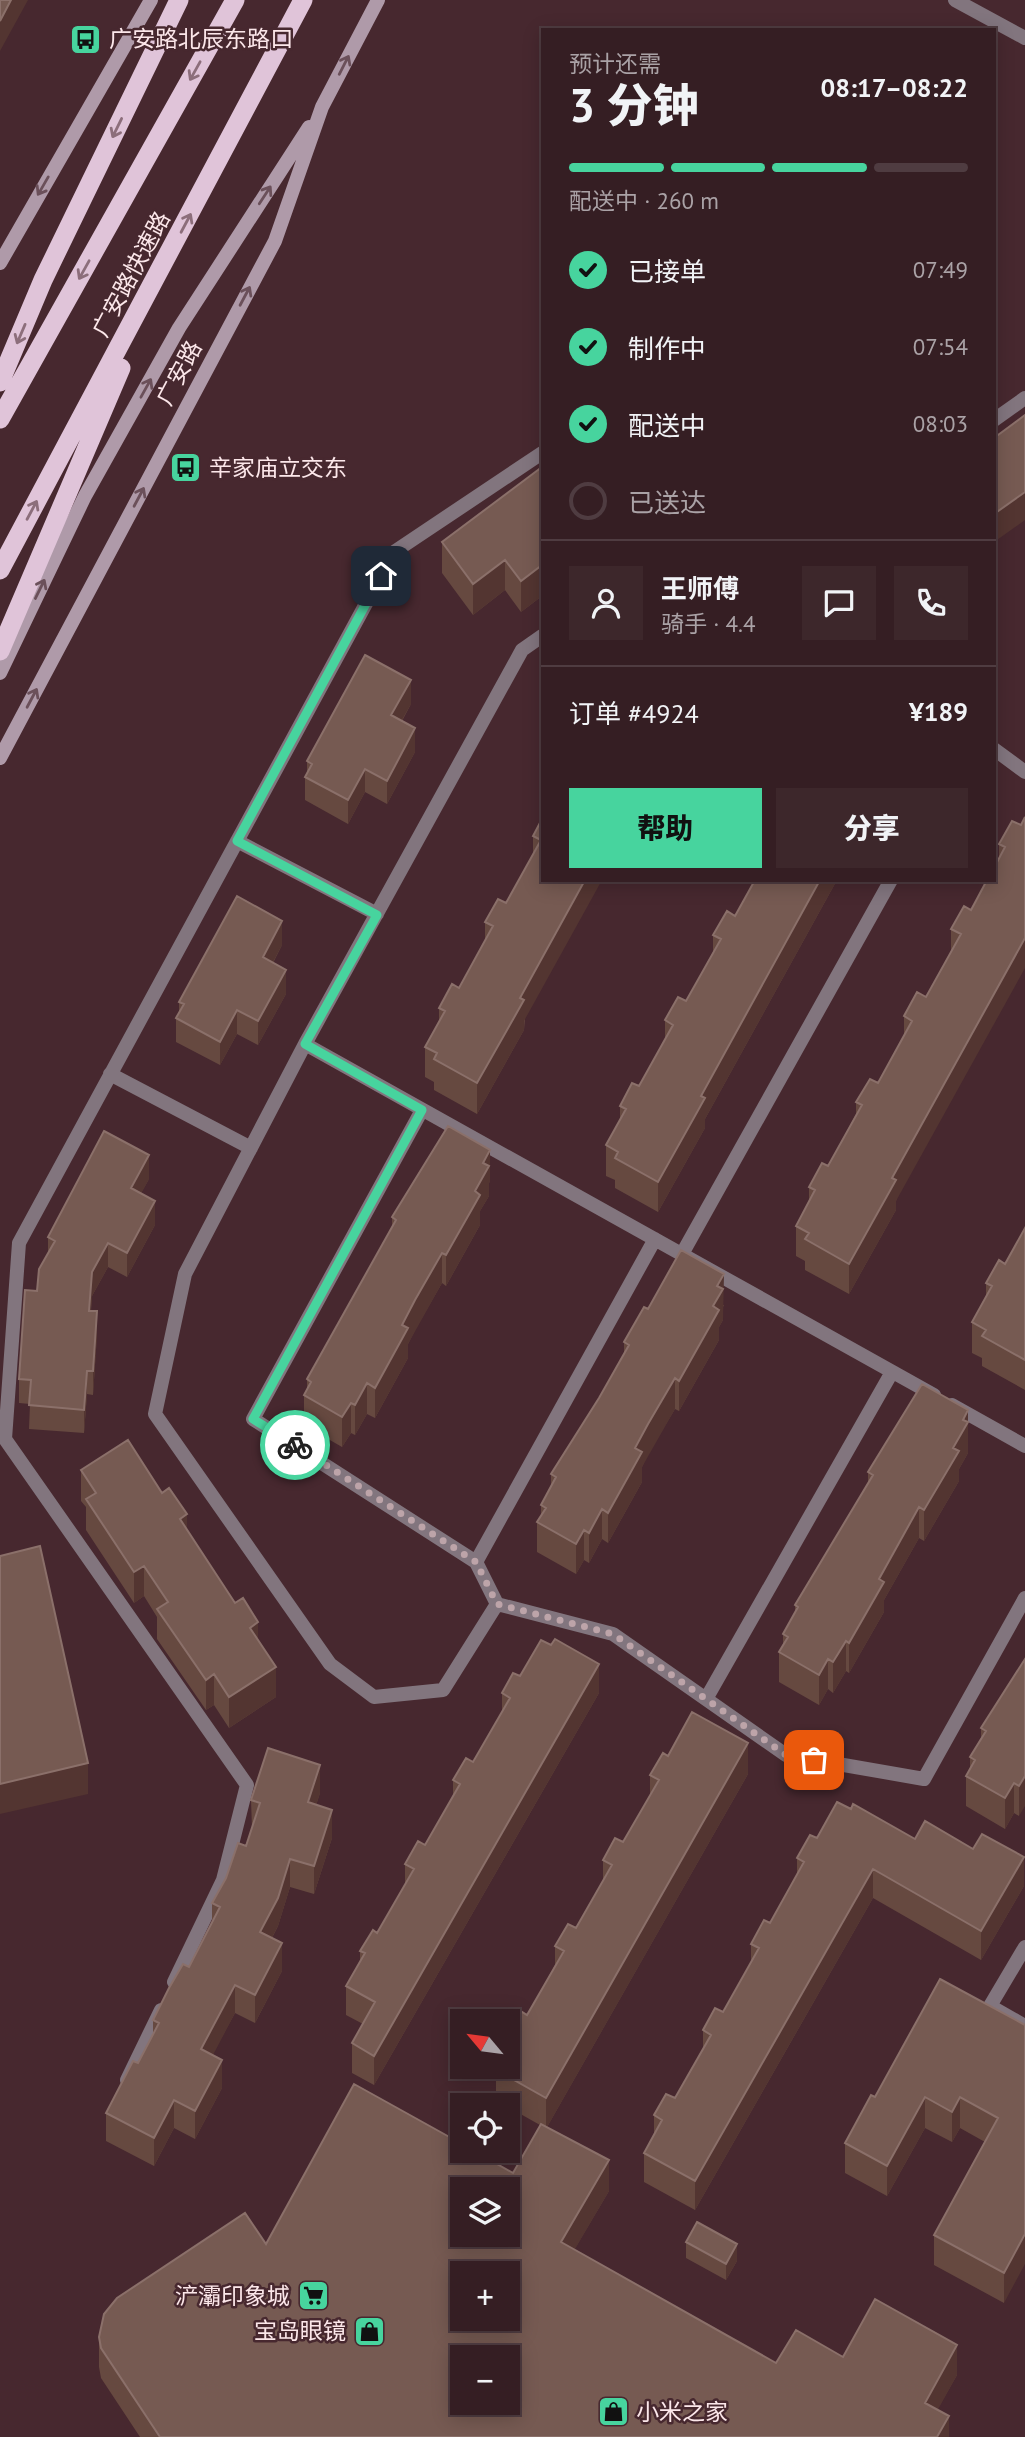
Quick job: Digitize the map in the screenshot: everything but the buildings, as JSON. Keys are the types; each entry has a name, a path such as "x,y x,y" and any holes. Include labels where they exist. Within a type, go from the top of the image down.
{"highway":[{"path":"0,382 43,280 179,0"},
{"name":"广安路快速路","path":"0,570 303,0"},
{"name":"广安路快速路","path":"0,419 232,6"},
{"path":"0,651 172,250"}],"main road":[{"path":"0,263 151,0"},
{"name":"广安路","path":"0,758 275,241 322,107 378,0"},
{"path":"0,673 85,496 179,328 322,107"}],"street":[{"path":"954,0 1025,38"},
{"path":"996,419 1025,398"},
{"path":"119,2096 223,1880 247,1785 5,1439 19,1242 394,552 541,454"},
{"path":"497,1604 443,1690 374,1697 330,1664 155,1414 185,1275 305,1044 522,650 541,637"},
{"path":"996,750 1025,772"},
{"path":"237,841 377,915"},
{"path":"682,1254 890,882"},
{"path":"305,1044 1025,1446"},
{"path":"110,1074 251,1148"},
{"path":"422,1110 253,1419 476,1562 497,1604 613,1634 786,1755 924,1779 1025,1598"},
{"path":"476,1562 655,1239"},
{"path":"706,1699 892,1372"},
{"path":"1025,1947 990,2006 1025,2026"}],"way so far":[{"path":"295,1445 476,1562 497,1604 613,1634 786,1755 814,1760"}],"place":[{"name":"广安路北辰东路口","path":"86,39"},
{"name":"辛家庙立交东","path":"186,468"},
{"name":"浐灞印象城","path":"313,2296"},
{"name":"宝岛眼镜","path":"369,2331"},
{"name":"小米之家","path":"613,2412"}],"route":[{"path":"295,1445 253,1419 422,1110 305,1044 377,915 237,841 381,576"}]}
